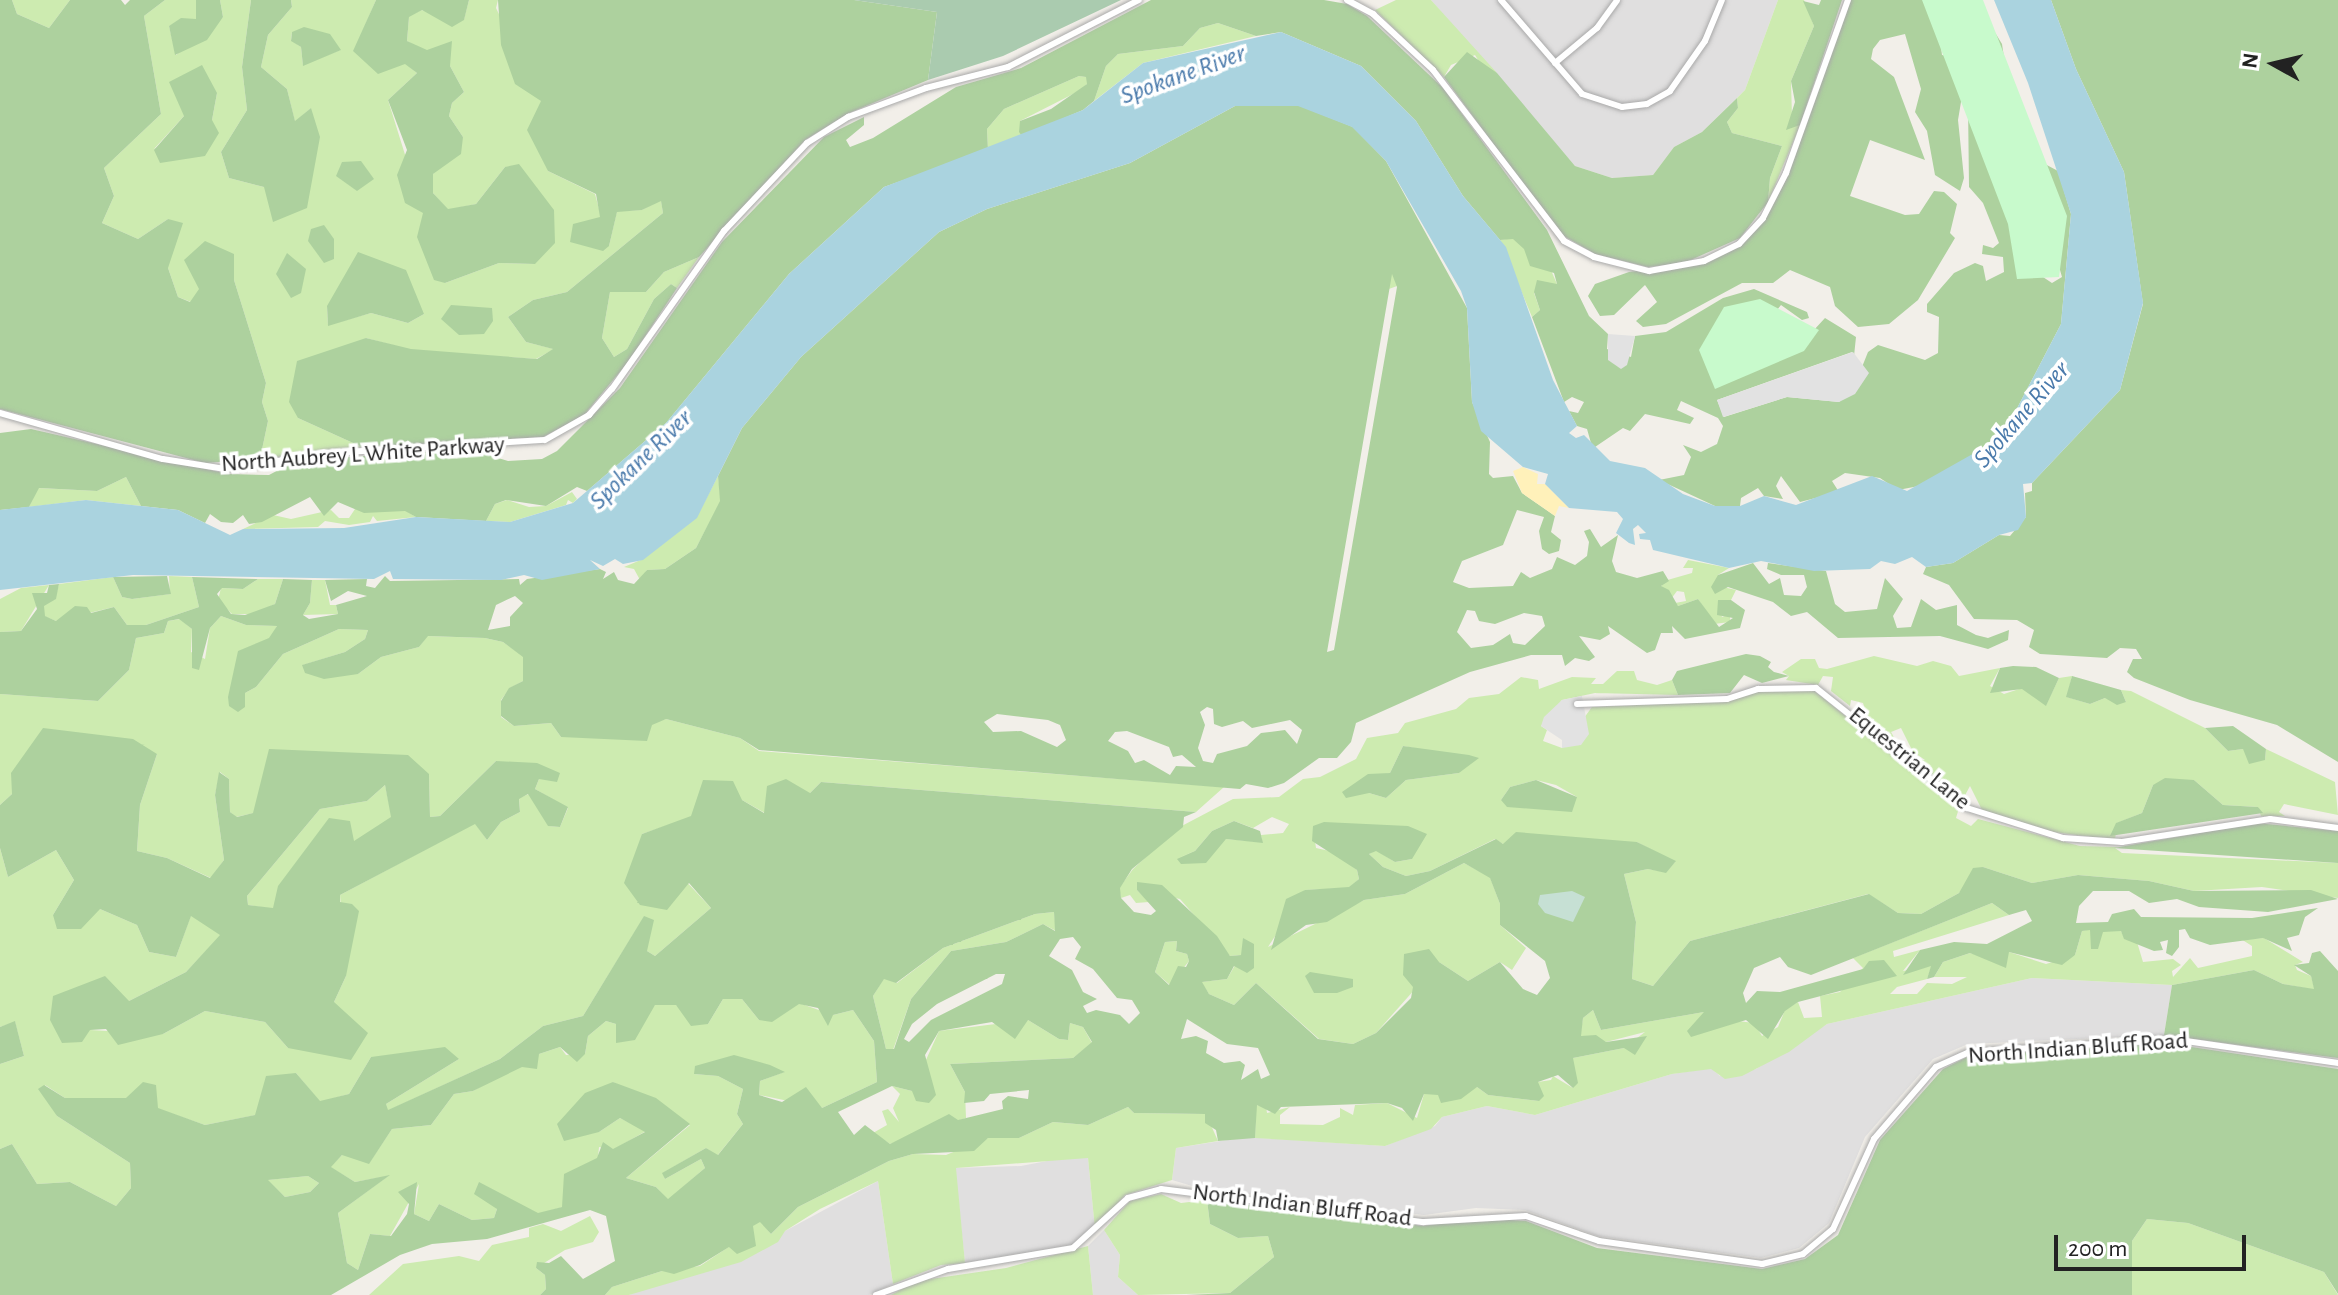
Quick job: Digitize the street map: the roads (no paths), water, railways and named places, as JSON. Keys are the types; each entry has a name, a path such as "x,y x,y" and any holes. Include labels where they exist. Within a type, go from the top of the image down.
{"street":[{"name":"North Aubrey L White Parkway","path":"0,413 163,459 225,469 330,453 545,440 578,423 612,389 724,231 807,143 848,117 926,88 1008,67 1139,0"},
{"path":"1347,0 1373,14 1433,70 1564,241 1594,257 1649,271 1704,261 1739,244 1763,218 1786,173 1848,0"},
{"path":"1501,0 1582,94 1599,103 1647,104 1670,91 1688,67 1722,0"},
{"path":"1555,63 1597,28 1617,0"},
{"name":"Equestrian Lane","path":"1577,704 1727,699 1758,689 1816,688 1967,808 2063,838 2122,842 2270,819 2338,828"},
{"name":"North Indian Bluff Road","path":"876,1295 948,1269 1073,1248 1128,1198 1161,1189 1424,1222 1526,1216 1599,1241 1762,1264 1803,1254 1833,1229 1874,1139 1936,1067 1969,1052 2172,1039 2338,1063"}],"water":[{"name":"Spokane River","path":"1994,0 2051,0 2076,69 2124,172 2143,303 2120,390 2032,483 2023,484 2026,517 2018,530 1999,535 1953,563 1926,567 1912,557 1895,564 1881,561 1870,569 1814,571 1761,561 1729,568 1653,550 1650,540 1640,539 1639,534 1646,533 1638,525 1633,529 1635,545 1629,543 1616,533 1623,519 1617,512 1569,508 1545,484 1548,474 1523,467 1481,431 1472,402 1467,308 1461,291 1386,161 1352,127 1298,106 1235,106 1130,163 987,209 939,232 801,357 742,428 697,518 643,560 623,564 615,559 603,566 590,560 600,569 542,580 524,575 501,580 393,579 390,571 374,579 133,575 0,590 0,510 86,500 178,510 230,535 243,529 344,528 416,517 510,522 573,503 666,423 789,274 884,187 1083,110 1143,63 1281,32 1361,66 1416,121 1463,196 1506,247 1553,380 1577,426 1569,433 1576,438 1584,435 1610,461 1645,468 1683,494 1715,506 1740,506 1764,496 1796,505 1872,476 1907,491 1985,447 2012,418 2061,324 2071,214 2028,83"}]}
